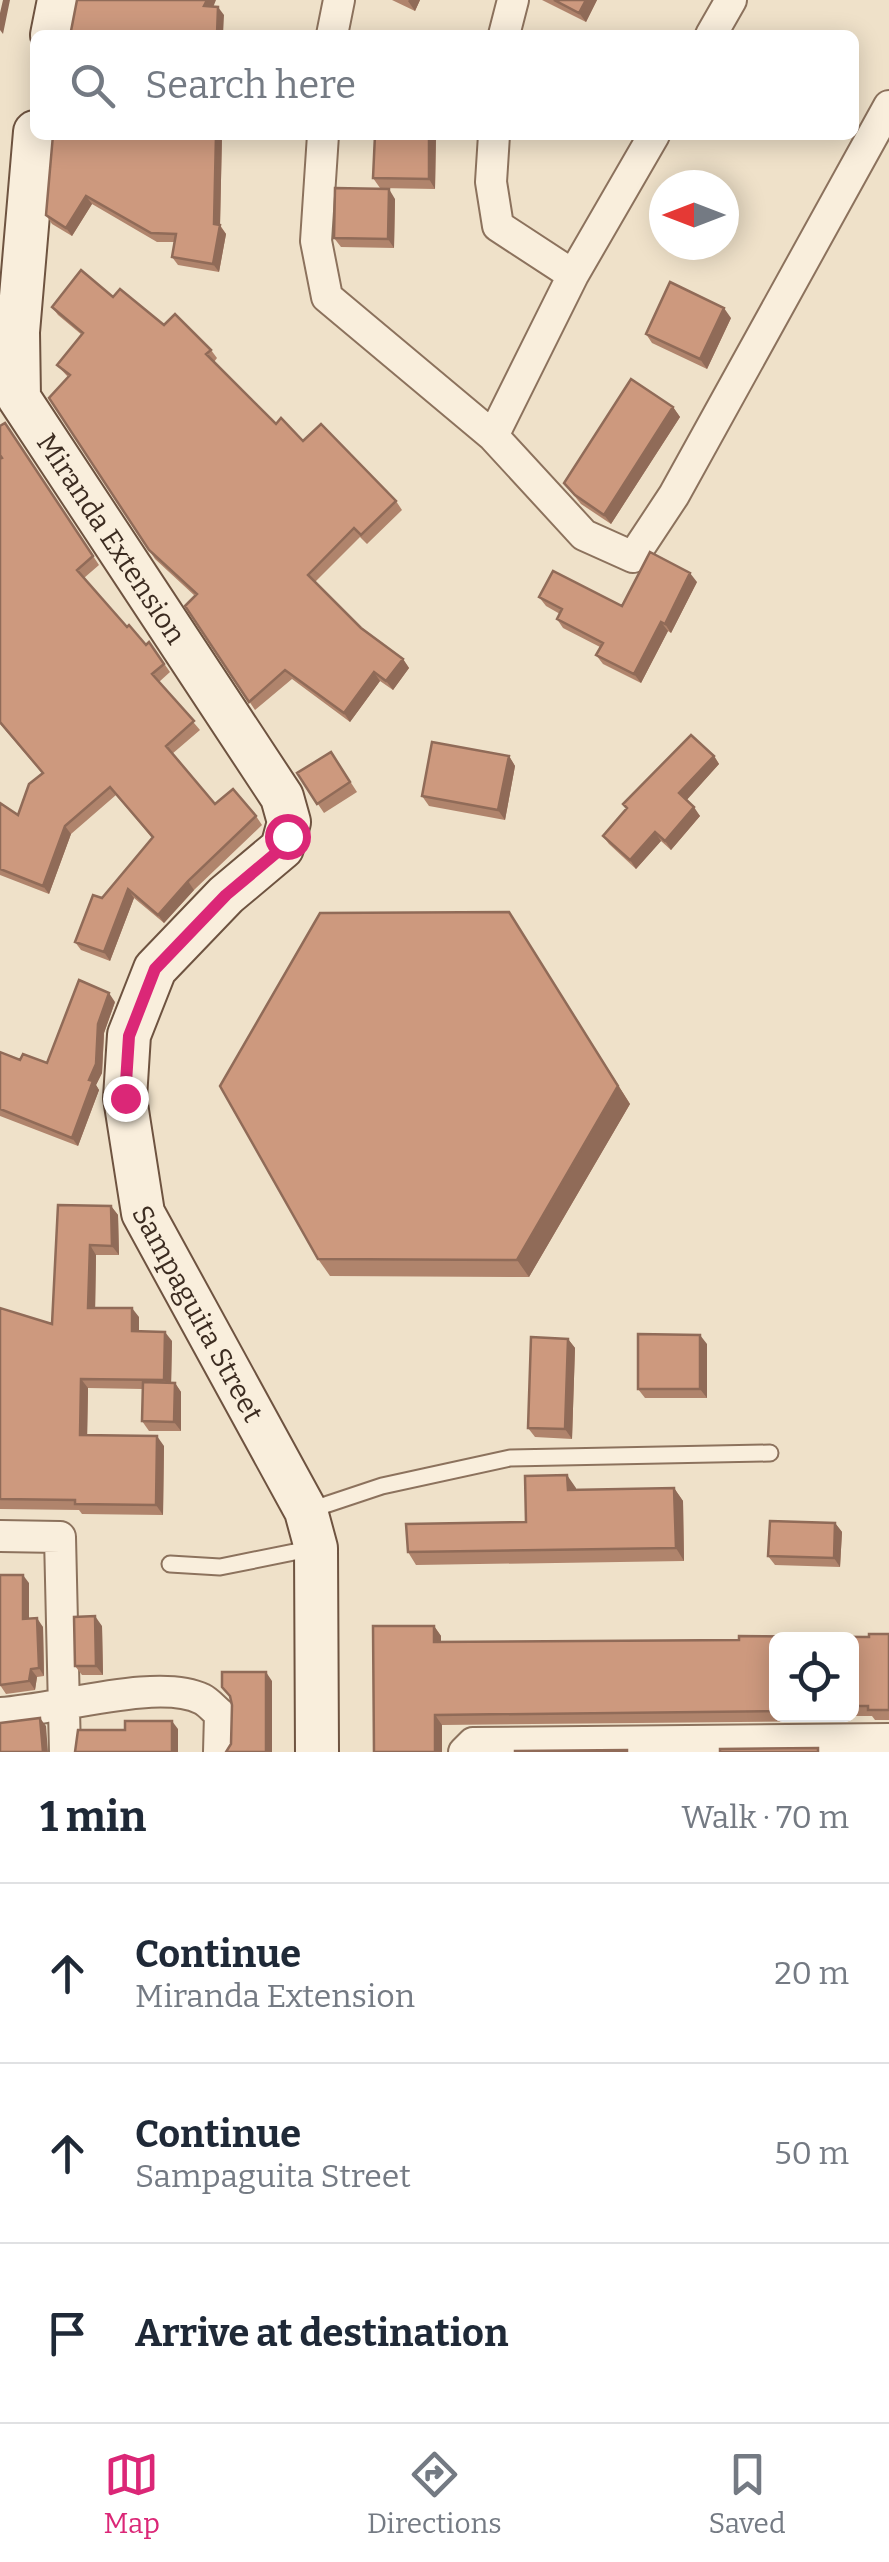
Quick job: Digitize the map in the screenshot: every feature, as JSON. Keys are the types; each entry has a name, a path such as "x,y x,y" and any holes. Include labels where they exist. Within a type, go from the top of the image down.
{"main road":[{"path":"53,30 59,0"},
{"name":"Miranda Extension","path":"34,140 9,405 282,797 289,822 282,848 226,895"},
{"name":"Sampaguita Street","path":"226,895 155,969 129,1036 125,1098 142,1213 311,1529 317,1752"}],"street":[{"path":"333,30 338,0"},
{"path":"505,30 513,0"},
{"path":"714,30 731,0"},
{"path":"323,140 316,242 327,297 493,436 584,535 632,557 674,495 889,106"},
{"path":"494,140 491,182 498,226 573,275"},
{"path":"493,436 573,275 651,140"},
{"path":"0,1536 60,1537 65,1752"},
{"path":"0,1713 166,1690 202,1699 220,1714 219,1752"},
{"path":"464,1752 473,1743 889,1738"}],"lane":[{"path":"170,1564 220,1568 311,1529 382,1486 510,1458 770,1452"}],"building":[{"path":"77,0 207,0 204,6 218,7 217,30 71,30"},
{"path":"554,0 586,0 579,13"},
{"path":"53,140 216,140 214,224 220,225 213,264 172,257 176,234 151,233 86,196 66,228 46,215"},
{"path":"375,140 429,140 429,179 373,178"},
{"path":"335,188 389,189 388,239 334,238"},
{"path":"81,270 113,297 120,289 164,325 175,314 211,350 206,354 276,424 281,418 303,441 321,424 396,501 361,535 354,528 308,575 361,628 403,659 386,681 374,672 344,713 285,670 249,702 185,606 197,594 149,550 49,398 70,375 57,365 83,333 52,307"},
{"path":"670,282 724,308 700,359 646,334"},
{"path":"631,379 673,407 604,515 564,483"},
{"path":"5,423 93,556 77,570 127,627 146,645 149,642 164,664 152,674 194,721 166,746 215,804 233,789 256,816 158,915 128,889 104,952 75,942 93,895 102,898 153,837 110,787 65,826 43,886 0,869 0,803 18,815 29,784 43,773 0,722 0,426"},
{"path":"650,552 690,573 634,674 596,655 603,643 557,619 562,609 539,597 553,571 622,606"},
{"path":"691,735 714,756 679,793 694,807 665,841 655,832 630,860 603,836 627,808 623,804"},
{"path":"432,742 509,756 498,810 422,796"},
{"path":"331,752 350,782 317,804 297,773"},
{"path":"509,912 618,1086 517,1260 318,1259 220,1086 320,913"},
{"path":"79,980 109,993 98,1024 96,1064 89,1080 93,1081 72,1138 0,1109 0,1052 20,1060 23,1054 47,1063"},
{"path":"58,1205 111,1206 112,1246 90,1245 88,1308 132,1308 132,1331 165,1332 164,1380 81,1379 80,1435 157,1436 156,1505 0,1499 0,1308 52,1324"},
{"path":"638,1334 700,1335 700,1389 638,1389"},
{"path":"531,1337 568,1339 565,1429 528,1428"},
{"path":"143,1382 175,1383 174,1422 142,1421"},
{"path":"567,1475 568,1490 674,1488 676,1548 408,1552 406,1524 526,1522 525,1476"},
{"path":"770,1521 835,1523 834,1558 768,1556"},
{"path":"0,1575 23,1575 23,1619 37,1618 39,1668 31,1669 29,1681 0,1685"},
{"path":"95,1616 96,1666 75,1666 74,1617"},
{"path":"373,1626 434,1626 434,1642 739,1640 739,1636 769,1636 769,1711 435,1715 435,1752 374,1752"},
{"path":"889,1634 889,1710 868,1710 868,1706 859,1706 859,1637"},
{"path":"222,1672 266,1672 266,1752 226,1752 231,1744 232,1705 222,1687"},
{"path":"40,1718 43,1752 0,1752 0,1723"},
{"path":"125,1721 172,1721 172,1752 75,1752 78,1730 125,1730"},
{"path":"818,1748 818,1752 720,1752 720,1749"},
{"path":"515,1751 627,1752 515,1752"}],"route":[{"path":"125,1098 129,1036 155,969 226,895 282,848 287,836"}]}
